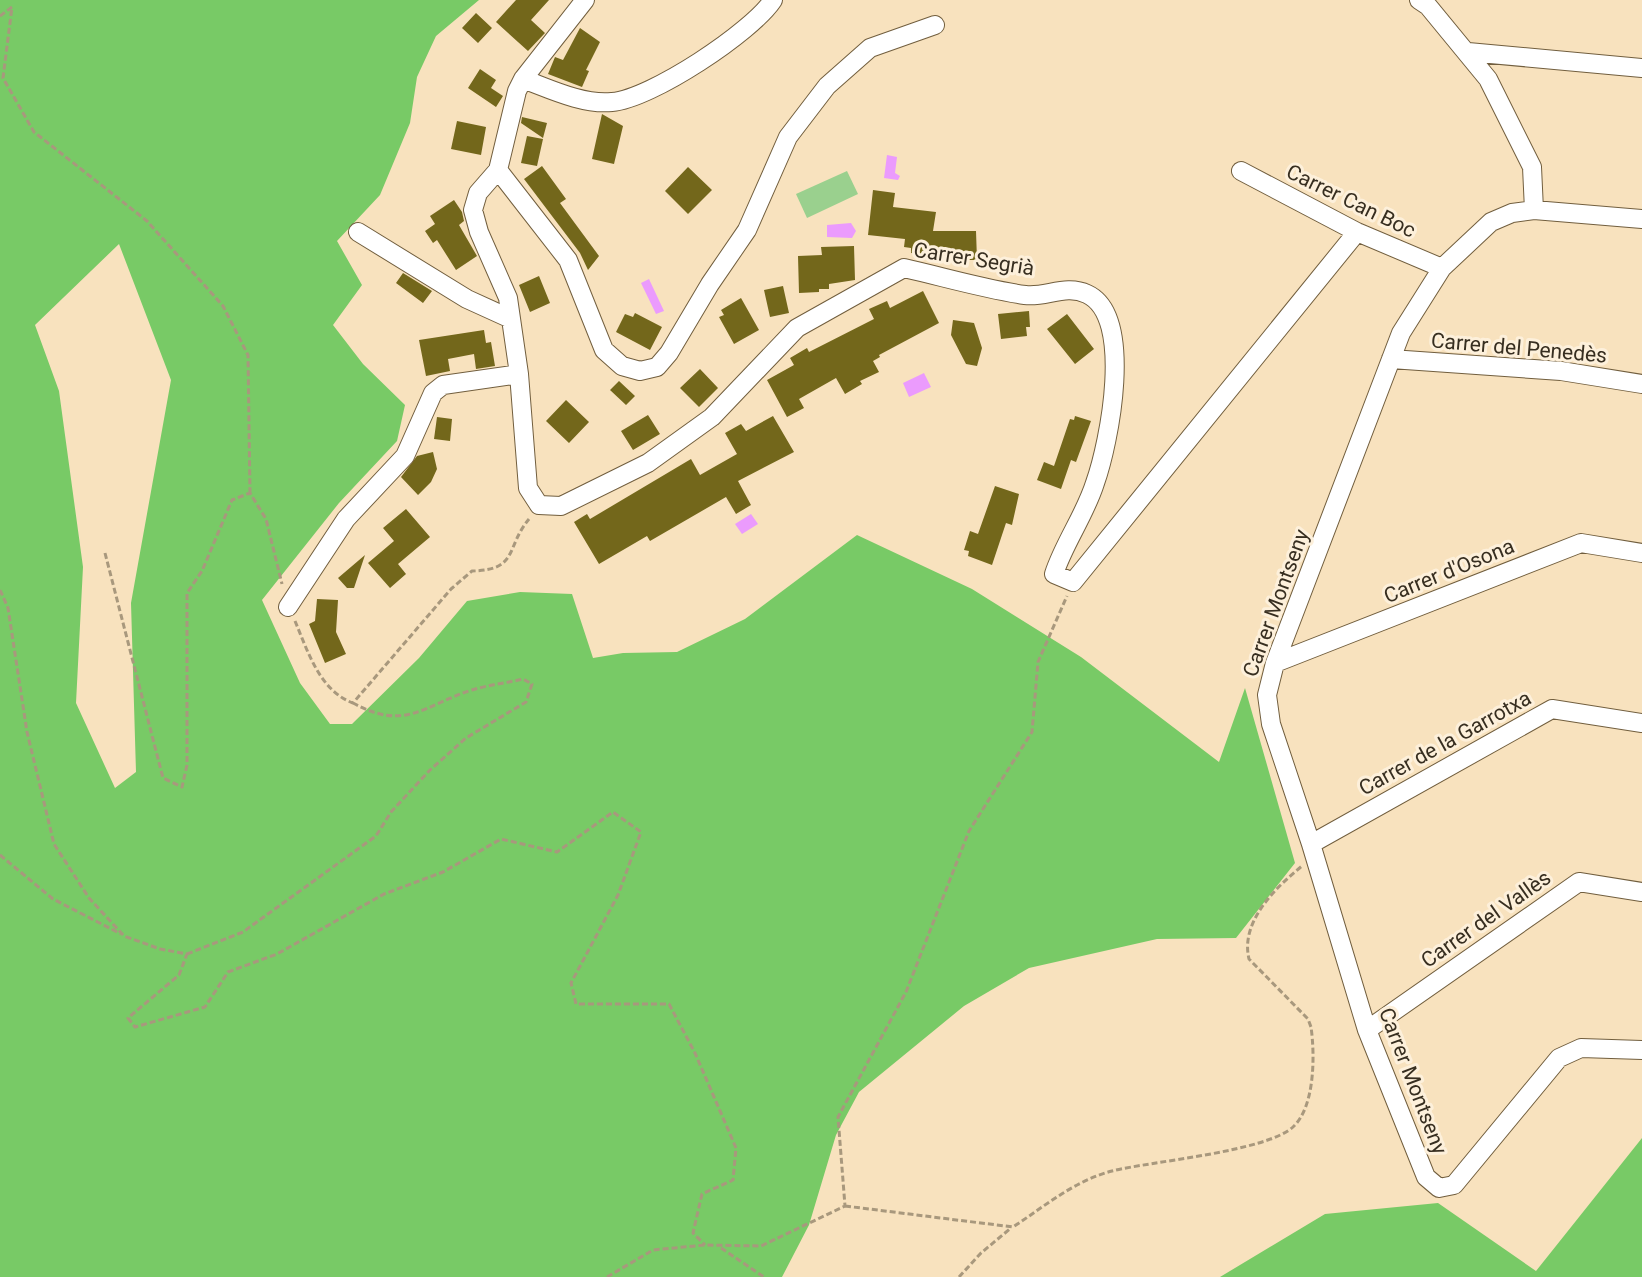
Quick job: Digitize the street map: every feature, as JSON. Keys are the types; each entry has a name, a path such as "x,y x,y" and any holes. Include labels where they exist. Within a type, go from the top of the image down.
{"street":[{"path":"539,505 528,488 519,374 508,298 479,232 473,210 478,194 498,170 517,91 585,0"},
{"path":"523,80 591,101 627,100 647,93 701,60 765,12 773,0"},
{"path":"1427,2 1488,79 1532,167 1534,210"},
{"path":"498,170 568,260 604,350 622,366 640,371 657,367 669,353 710,284 747,231 788,137 827,86 870,48 935,25"},
{"path":"1468,52 1642,68"},
{"name":"Carrer Can Boc","path":"1242,171 1357,232 1442,268"},
{"name":"Carrer Montseny","path":"1642,219 1534,210 1512,213 1491,222 1442,268 1401,333 1275,663 1267,694 1271,724 1313,850 1366,1030 1426,1177 1439,1188 1454,1185 1559,1058 1581,1048 1642,1050"},
{"path":"358,232 467,299 512,319"},
{"path":"1073,582 1357,232"},
{"name":"Carrer Segrià","path":"539,505 561,506 648,463 712,417 797,328 904,268 1027,295 1061,290 1088,294 1105,309 1116,351 1109,429 1096,482 1080,523 1059,559 1054,574 1073,582"},
{"name":"Carrer del Penedès","path":"1391,359 1561,371 1642,384"},
{"path":"288,607 346,519 405,456 433,393 443,385 519,374"},
{"name":"Carrer d'Osona","path":"1275,663 1581,543 1642,554"},
{"name":"Carrer de la Garrotxa","path":"1313,850 1552,709 1642,723"},
{"name":"Carrer del Vallès","path":"1366,1030 1579,882 1642,892"}],"path":[{"path":"0,16 12,7 3,78 34,132 147,221 223,306 248,355 250,493 266,519 288,607 313,664 338,698 383,716 416,714 472,690 523,679 532,684 526,702 466,738 430,770 391,812 376,836 243,932 187,954 160,949 124,936 53,899 0,855"},
{"path":"105,553 163,778 182,787 187,765 187,593 202,572 232,500 250,493"},
{"path":"353,703 451,590 472,571 492,571 504,565 526,523 539,505"},
{"path":"845,1206 838,1117 906,992 969,831 1032,732 1038,663 1073,582"},
{"path":"0,591 8,608 27,732 54,844 88,898 124,936"},
{"path":"187,954 179,975 128,1018 135,1028 204,1007 228,972 277,954 384,894 443,872 501,838 557,852 613,812 641,832 618,895 572,983 576,1004 669,1004 695,1053 736,1148 733,1180 702,1194 693,1233 705,1245"},
{"path":"959,1277 981,1253 1013,1227 1075,1184 1111,1171 1259,1142 1292,1128 1304,1114 1310,1099 1311,1027 1308,1019 1249,959 1246,948 1253,922 1263,907 1285,879 1313,850"},
{"path":"607,1277 653,1250 705,1245 720,1248 761,1246 845,1206 1013,1227"},
{"path":"720,1248 764,1277"}],"green space":[{"path":"0,0 479,0 436,36 417,77 410,123 380,195 337,241 362,285 333,325 363,364 405,405 397,441 339,503 262,600 300,683 330,724 352,724 419,658 467,601 520,592 572,594 593,658 623,653 677,652 745,619 857,535 972,589 1081,657 1219,762 1245,688 1295,863 1236,938 1157,939 1029,968 964,1006 859,1092 836,1135 809,1225 782,1277 0,1277","holes":["119,244 171,380 131,603 136,772 115,788 76,703 83,567 59,391 35,325"]},
{"path":"847,171 858,194 807,218 796,194"},
{"path":"1642,1138 1642,1277 1220,1277 1325,1214 1438,1203 1536,1271"}],"shaded area":[{"path":"887,155 897,157 895,173 900,176 898,180 884,178"},
{"path":"851,223 856,231 852,238 827,237 827,225"},
{"path":"649,279 664,311 656,314 641,283"},
{"path":"924,373 931,387 909,397 903,383"},
{"path":"751,514 758,524 742,534 735,524"}],"building":[{"path":"516,0 549,0 531,20 545,33 528,51 496,22"},
{"path":"476,13 492,28 478,43 462,28"},
{"path":"580,28 600,42 586,70 589,71 582,87 548,74 555,57 563,60"},
{"path":"480,69 496,80 491,88 503,96 496,107 468,88"},
{"path":"602,114 623,126 614,164 592,159"},
{"path":"522,117 547,123 543,138 521,123"},
{"path":"457,121 486,127 481,155 451,149"},
{"path":"527,136 543,139 537,166 521,163"},
{"path":"542,166 566,199 560,203 599,256 588,270 580,253 524,179"},
{"path":"688,167 712,190 688,214 665,191"},
{"path":"873,190 895,193 893,207 936,212 933,231 976,231 977,260 944,260 944,257 911,253 911,248 904,247 905,239 868,235"},
{"path":"454,200 462,212 464,221 459,225 477,256 456,270 437,240 433,243 425,231 435,224 430,216"},
{"path":"854,246 855,280 829,284 829,289 819,289 819,292 799,293 798,256 822,255 821,247"},
{"path":"403,273 432,291 423,303 396,283"},
{"path":"539,276 550,303 530,312 519,285"},
{"path":"783,286 789,313 770,317 764,290"},
{"path":"923,291 939,323 879,355 880,357 873,361 879,372 860,381 862,384 845,394 836,378 799,399 804,408 787,417 767,380 794,365 790,358 807,348 809,352 874,319 869,309 887,301 890,308"},
{"path":"741,298 759,330 734,344 719,317 724,315 721,310"},
{"path":"1029,311 1030,327 1026,327 1027,336 1001,339 998,314"},
{"path":"635,313 662,327 650,350 616,332 625,314 633,317"},
{"path":"1067,314 1094,349 1075,364 1047,329"},
{"path":"953,320 974,323 982,348 977,366 966,364 951,335"},
{"path":"484,330 486,343 491,342 495,366 476,369 474,354 448,359 450,371 426,376 419,340"},
{"path":"700,369 718,388 699,407 680,388"},
{"path":"619,381 635,396 626,405 610,390"},
{"path":"566,400 589,422 569,443 546,421"},
{"path":"648,415 660,434 633,450 621,431"},
{"path":"773,416 794,452 738,481 751,505 736,514 726,497 650,541 647,536 599,564 574,522 587,514 590,519 691,459 700,475 737,454 725,433 741,424 746,431"},
{"path":"1075,416 1091,421 1076,462 1071,460 1061,489 1037,480 1044,462 1054,466 1070,419 1074,420"},
{"path":"437,417 452,419 450,441 434,439"},
{"path":"433,452 437,469 431,482 418,495 401,477 417,456"},
{"path":"995,486 1019,494 1012,525 1006,523 992,565 968,556 969,551 964,550 970,531 978,534"},
{"path":"406,509 430,537 398,564 406,574 390,588 368,563 394,541 383,528"},
{"path":"365,555 354,588 347,588 338,578"},
{"path":"317,599 338,600 336,632 346,654 325,663 309,624 315,621"}]}
